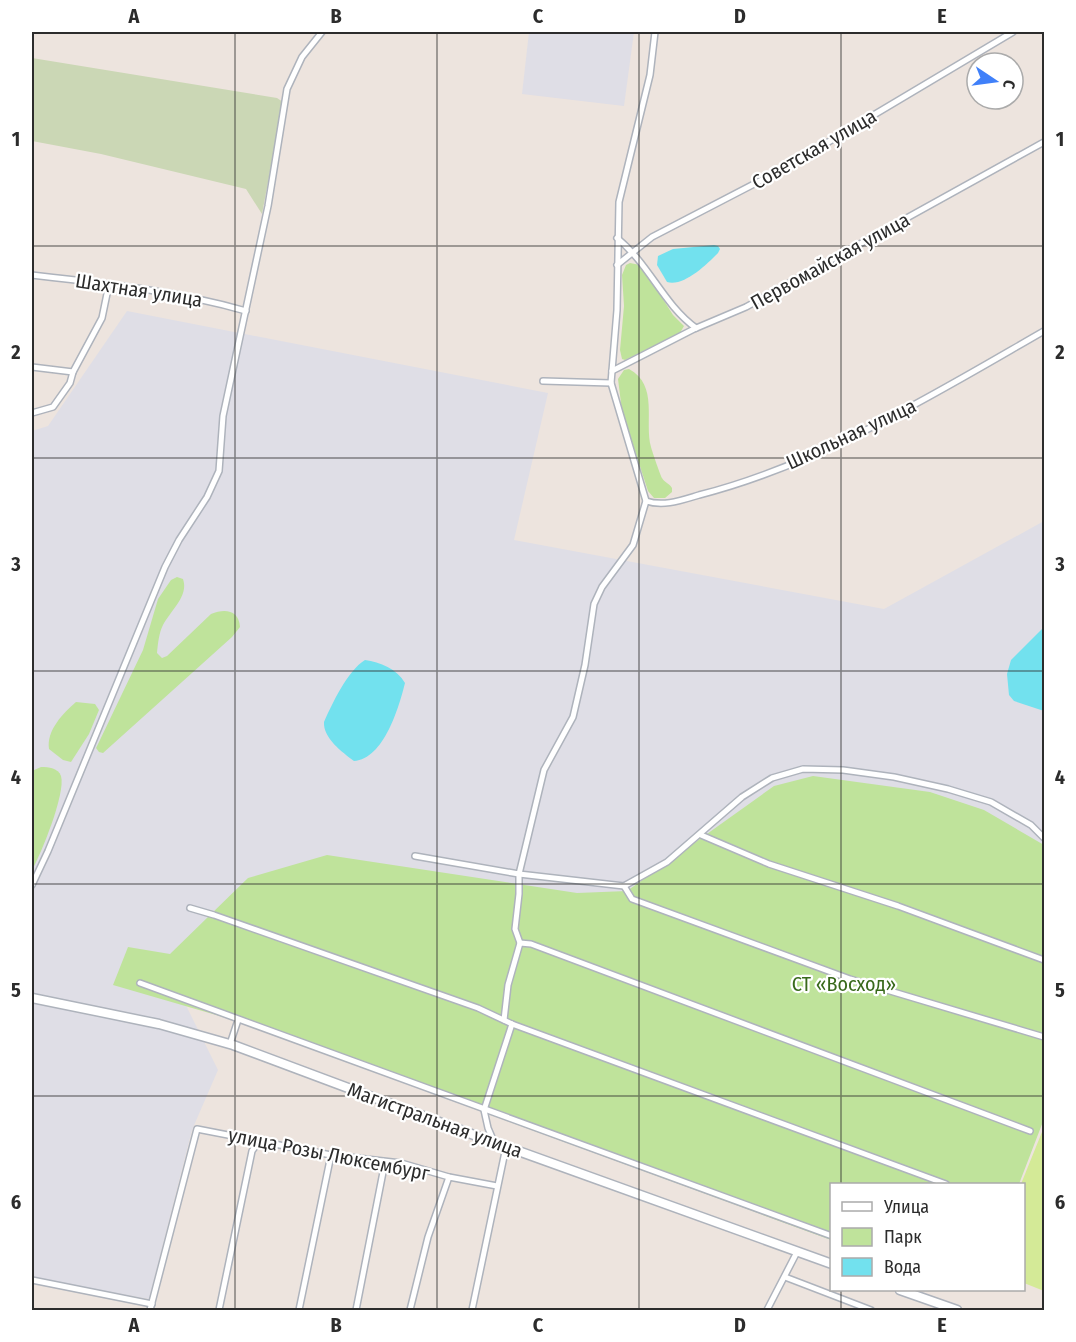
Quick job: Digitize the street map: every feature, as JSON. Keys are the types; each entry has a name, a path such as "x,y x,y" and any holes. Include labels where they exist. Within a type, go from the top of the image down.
{"main road":[{"name":"Магистральная улица","path":"32,999 159,1024 230,1044 495,1143 830,1264"},
{"path":"902,1291 932,1306 957,1311"}],"street":[{"path":"32,885 161,576 179,540 207,497 219,471 220,432 268,206 287,89 302,57 322,32"},
{"path":"504,1020 508,985 520,943 515,929 519,874 544,770 573,717 585,665 594,604 602,587 633,545 646,501 611,383 617,310 619,202 650,75 655,32"},
{"name":"Советская улица","path":"617,265 652,237 783,169 1012,32"},
{"name":"Первомайская улица","path":"612,371 696,328 746,307 1044,142"},
{"path":"617,238 633,251 675,309 696,328"},
{"name":"Шахтная улица","path":"32,275 109,284 209,300 246,311"},
{"path":"32,413 53,407 70,383 73,372 102,318 109,284"},
{"name":"Школьная улица","path":"646,501 664,504 722,490 821,452 930,397 1044,331"},
{"path":"32,367 73,372"},
{"path":"543,381 611,383"},
{"path":"415,856 519,874 624,886 667,862 701,835 742,797 772,778 802,770 843,770 894,777 948,789 991,802 1031,825 1044,838"},
{"path":"701,835 769,864 898,906 1044,960"},
{"path":"624,886 632,898 839,975 1044,1037"},
{"path":"190,908 478,1008 512,1024 941,1183"},
{"path":"520,943 531,944 1030,1131"},
{"path":"140,982 238,1020 830,1236"},
{"path":"230,1044 238,1020"},
{"path":"495,1143 488,1128 484,1110 512,1024"},
{"name":"улица Розы Люксембург","path":"151,1307 197,1129 331,1155 400,1163 449,1177 497,1186"},
{"path":"219,1311 252,1151 260,1140"},
{"path":"472,1311 506,1147"},
{"path":"299,1311 331,1155"},
{"path":"356,1311 385,1162"},
{"path":"410,1311 428,1237 449,1177"},
{"path":"767,1311 797,1252"},
{"path":"785,1277 871,1311"},
{"path":"32,1280 151,1307"}],"shaded area":[{"path":"529,32 634,32 624,106 522,94"},
{"path":"127,311 548,393 514,540 884,609 1044,521 1044,868 167,967 218,1070 192,1130 149,1299 32,1278 32,431 48,426"}],"green space":[{"path":"32,58 277,98 283,102 262,214 246,189 101,154 32,141"},
{"path":"630,263 640,265 644,269 673,315 684,326 680,333 625,360 622,359 620,350 624,306 622,275 626,265"},
{"path":"629,369 644,384 647,394 651,447 662,478 672,488 672,492 665,498 654,498 648,491 622,411 618,379 624,370"},
{"path":"177,577 183,579 184,591 161,631 157,653 162,658 167,656 211,614 221,611 230,612 237,617 240,627 232,637 103,753 99,752 96,748 143,650 158,599 171,580"},
{"path":"76,702 95,704 99,710 89,734 71,762 63,760 49,749 49,742 56,723"},
{"path":"41,767 58,771 62,784 52,823 32,870 32,771"},
{"name":"СТ «Восход»","path":"813,776 930,792 984,810 1044,845 1044,1119 1019,1183 830,1183 830,1240 230,1019 113,985 128,947 170,954 248,878 327,855 577,893 627,891 774,786"},
{"path":"1044,1127 1044,1291 1025,1283 1025,1183 1021,1183"}],"water":[{"path":"714,245 720,249 718,253 695,274 681,281 667,282 657,265 658,256 673,249"},
{"path":"1044,627 1044,711 1014,701 1009,695 1007,674 1011,660"},
{"path":"365,660 388,667 405,683 394,718 382,742 365,758 354,761 330,739 324,722 347,679"}]}
